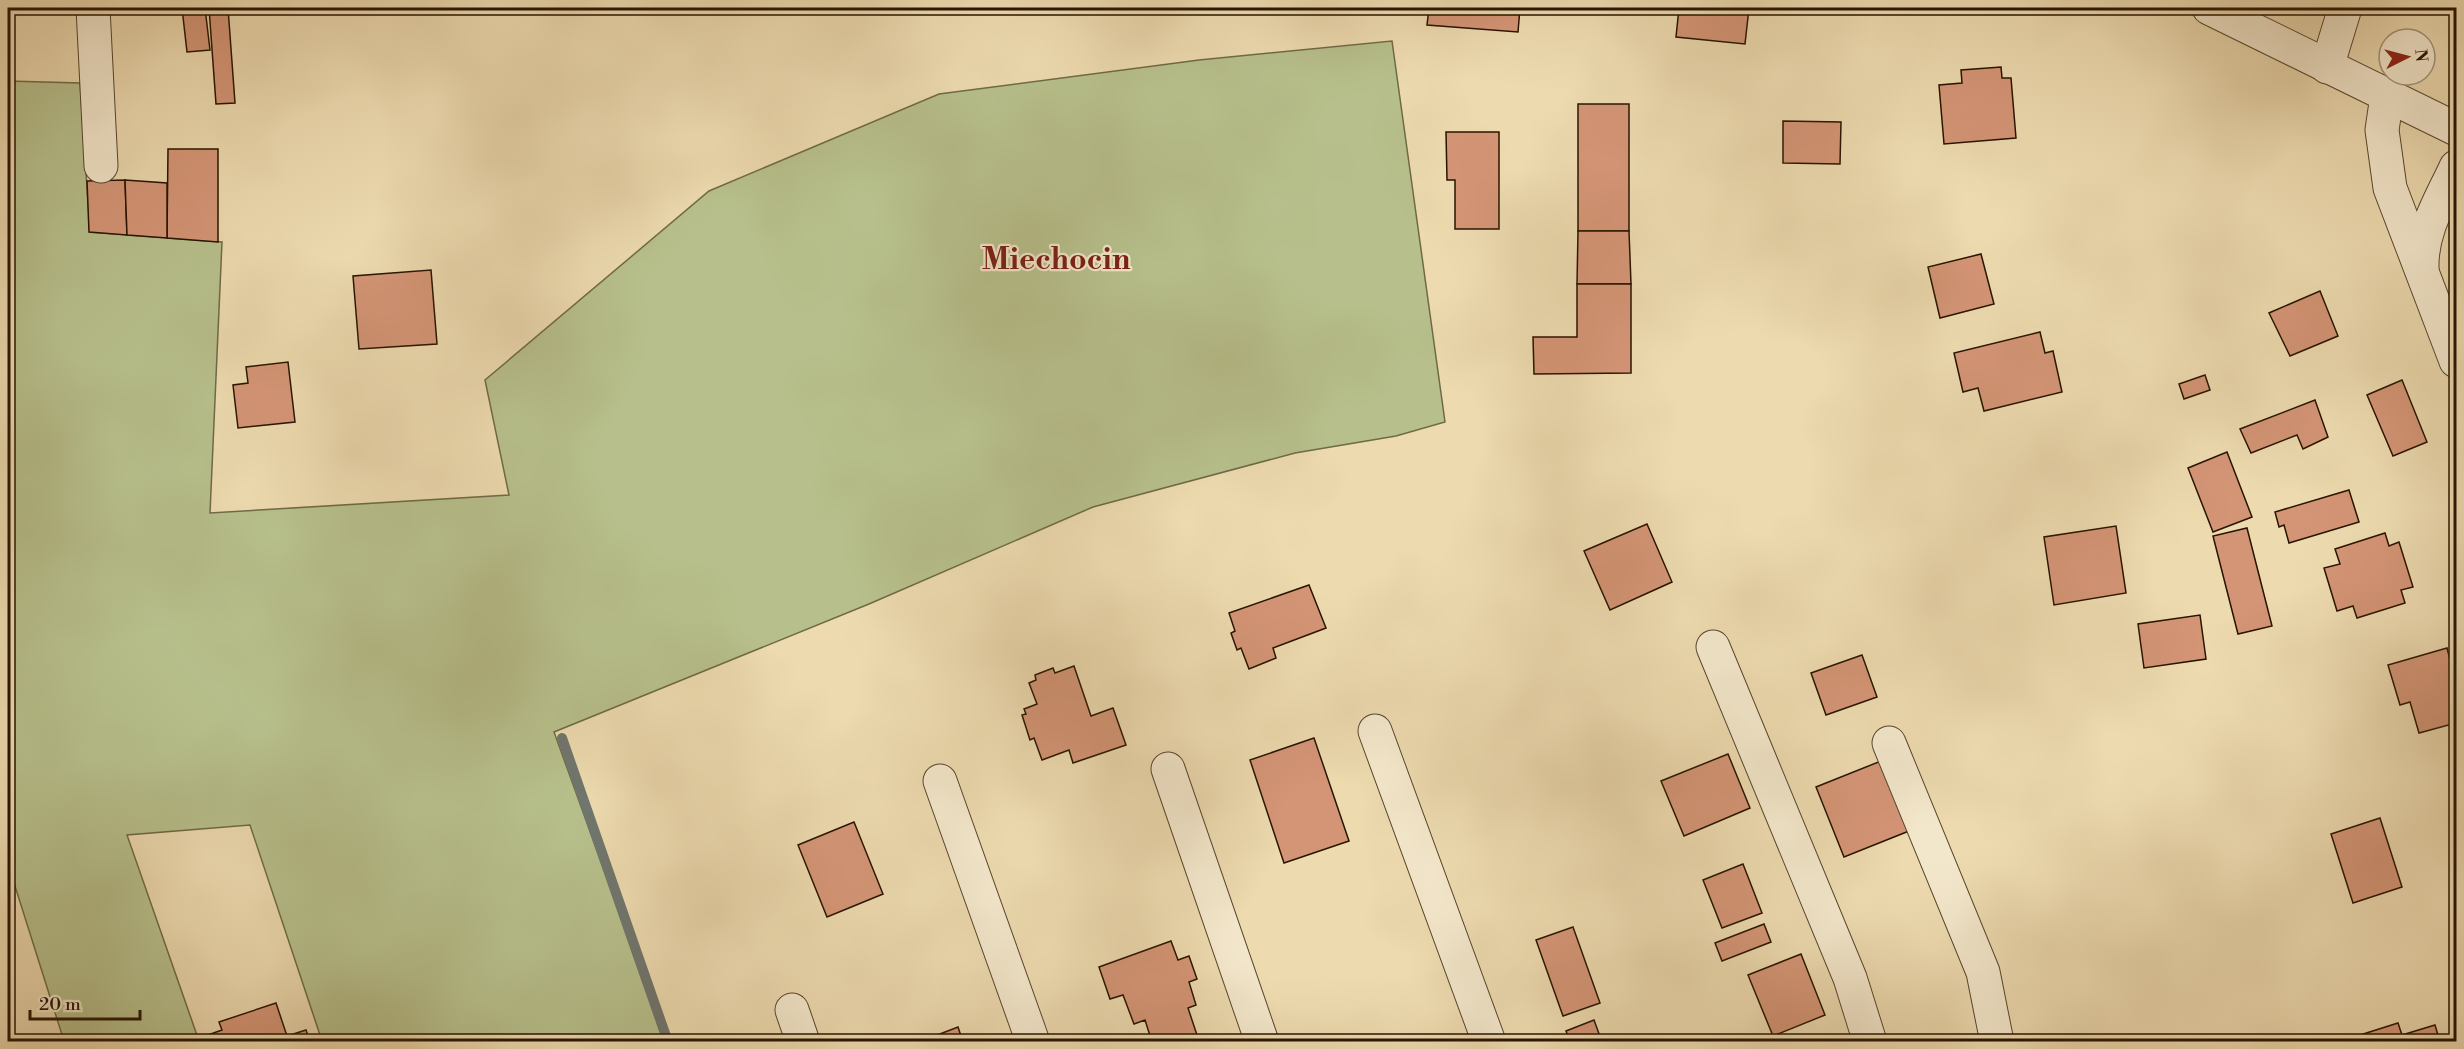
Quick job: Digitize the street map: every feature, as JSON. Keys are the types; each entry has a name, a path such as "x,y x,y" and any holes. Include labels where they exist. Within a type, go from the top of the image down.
{"street":[{"path":"93,8 101,166"},
{"path":"2209,8 2457,129"},
{"path":"2327,67 2345,8"},
{"path":"2387,96 2382,130 2390,188 2457,361"},
{"path":"2423,276 2422,252 2431,219 2457,167"},
{"path":"1713,647 1850,978 1870,1041"},
{"path":"1375,730 1489,1041"},
{"path":"1889,743 1983,972 1997,1041"},
{"path":"1168,769 1262,1041"},
{"path":"940,781 1033,1041"},
{"path":"792,1010 803,1041"}],"green space":[{"path":"1392,41 1445,422 1396,436 1295,453 1093,507 869,604 554,732 666,1041 322,1041 250,825 127,835 199,1041 64,1041 8,864 8,81 80,83 90,232 222,242 210,513 509,495 485,380 709,191 939,94 1199,60"}],"building":[{"path":"182,8 205,8 210,50 187,52"},
{"path":"209,8 228,8 235,103 216,104"},
{"path":"1429,8 1520,8 1518,32 1427,25"},
{"path":"1679,8 1749,8 1745,44 1676,37"},
{"path":"2001,67 2002,78 2011,78 2016,138 1944,144 1939,85 1962,83 1961,70"},
{"path":"1578,104 1629,104 1629,231 1578,231"},
{"path":"1783,121 1841,122 1840,164 1783,163"},
{"path":"1446,132 1499,132 1499,229 1455,229 1455,180 1447,180"},
{"path":"168,149 218,149 218,242 167,238"},
{"path":"125,180 127,235 89,232 87,181"},
{"path":"125,180 167,183 167,238 127,235"},
{"path":"1578,231 1629,231 1631,284 1577,284"},
{"path":"1981,254 1994,304 1940,318 1928,267"},
{"path":"431,270 437,344 359,349 353,276"},
{"path":"1577,284 1631,284 1631,373 1534,374 1533,337 1577,337"},
{"path":"2320,291 2338,336 2290,356 2269,313"},
{"path":"2040,332 2045,353 2053,351 2062,392 1984,411 1978,388 1963,392 1954,353"},
{"path":"288,362 295,422 238,428 233,385 248,383 246,367"},
{"path":"2205,375 2210,390 2184,399 2179,384"},
{"path":"2402,380 2427,442 2393,456 2367,395"},
{"path":"2315,400 2328,437 2303,449 2297,435 2251,453 2240,429"},
{"path":"2227,452 2252,517 2213,532 2188,468"},
{"path":"2349,490 2359,522 2289,543 2284,525 2279,527 2275,512"},
{"path":"1647,524 1672,582 1610,610 1584,551"},
{"path":"2116,526 2126,593 2054,605 2044,537"},
{"path":"2247,528 2272,626 2238,634 2213,536"},
{"path":"2385,533 2389,546 2399,542 2413,587 2401,590 2405,603 2357,618 2353,606 2337,611 2324,568 2340,564 2335,549"},
{"path":"1309,585 1326,628 1273,648 1276,658 1249,669 1241,648 1237,650 1231,633 1235,631 1229,613"},
{"path":"2200,615 2206,659 2144,668 2138,624"},
{"path":"2447,648 2456,683 2456,689 2451,691 2456,711 2456,723 2419,733 2410,702 2400,705 2388,665"},
{"path":"1862,655 1877,697 1826,715 1811,673"},
{"path":"1074,666 1091,716 1113,708 1126,745 1073,763 1069,750 1042,760 1034,738 1030,740 1022,715 1026,714 1024,709 1037,704 1029,683 1036,680 1035,675 1053,668 1055,673"},
{"path":"1314,738 1349,841 1284,863 1250,760"},
{"path":"1728,754 1750,808 1684,836 1661,781"},
{"path":"1881,761 1909,831 1844,857 1816,787"},
{"path":"2380,818 2402,887 2353,903 2331,834"},
{"path":"854,822 883,894 827,917 798,845"},
{"path":"1743,864 1762,913 1722,928 1703,880"},
{"path":"1764,924 1771,942 1722,961 1715,943"},
{"path":"1573,927 1600,1003 1563,1016 1536,940"},
{"path":"1171,941 1178,960 1189,956 1197,979 1189,982 1196,1005 1188,1008 1198,1038 1187,1042 1152,1042 1145,1020 1134,1024 1123,995 1110,999 1099,967"},
{"path":"1801,954 1825,1015 1773,1036 1748,975"},
{"path":"276,1003 287,1036 306,1030 310,1042 207,1042 205,1036 222,1030 219,1022"},
{"path":"1594,1020 1602,1042 1570,1042 1566,1031"},
{"path":"2398,1023 2402,1035 2435,1025 2440,1042 2338,1042"},
{"path":"958,1027 963,1042 919,1042"}],"waterway":[{"path":"562,738 668,1042"}],"district":[{"name":"Miechocin","path":"1056,259"}]}
